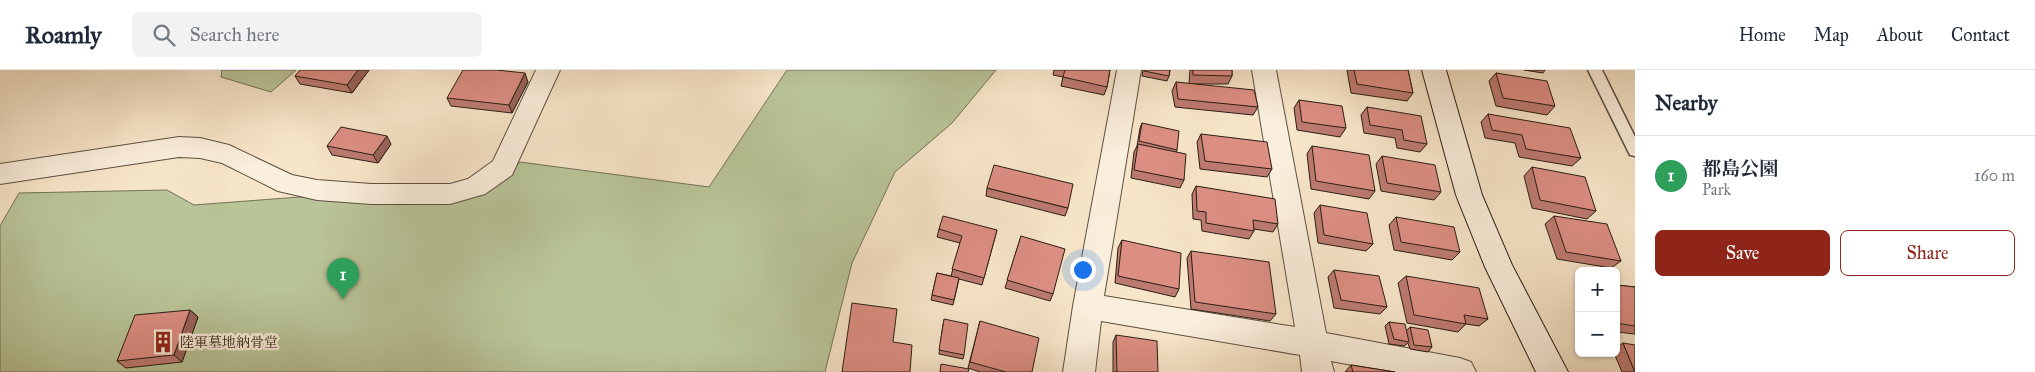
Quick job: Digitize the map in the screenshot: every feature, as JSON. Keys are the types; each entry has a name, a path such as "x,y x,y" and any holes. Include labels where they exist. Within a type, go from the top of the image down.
{"street":[{"path":"0,174 179,147 200,148 229,155 287,184 317,190 370,194 450,194 476,187 503,168 548,70"},
{"path":"1079,372 1088,306 1129,70"},
{"path":"1264,70 1316,358"},
{"path":"1434,70 1469,195 1499,267 1552,372"},
{"path":"1088,306 1316,358 1460,372"}],"lane":[{"path":"1595,70 1635,151"}],"green space":[{"path":"222,70 296,70 271,92 221,77"},
{"path":"787,70 996,70 952,123 895,172 852,263 825,372 0,372 0,226 19,193 167,190 194,205 313,196 488,191 520,162 709,187"}],"building":[{"path":"300,70 358,70 347,85 295,76"},
{"path":"463,70 496,70 525,73 509,105 447,98"},
{"path":"1065,70 1110,70 1107,87 1063,77"},
{"path":"1145,70 1170,70 1169,76"},
{"path":"1193,70 1232,70 1232,76 1193,75"},
{"path":"1354,70 1408,70 1413,93 1357,84"},
{"path":"1496,73 1547,81 1555,106 1503,98"},
{"path":"1176,82 1254,90 1258,107 1178,99"},
{"path":"1299,100 1342,106 1346,128 1302,122"},
{"path":"1367,107 1421,116 1427,144 1404,140 1402,130 1370,125"},
{"path":"1488,114 1570,128 1581,158 1526,149 1522,135 1492,130"},
{"path":"1142,123 1179,131 1177,150 1139,141"},
{"path":"341,127 387,136 373,155 327,146"},
{"path":"1201,134 1267,142 1272,169 1205,161"},
{"path":"1138,144 1186,154 1184,180 1134,170"},
{"path":"1312,146 1369,155 1375,191 1316,181"},
{"path":"1382,156 1435,165 1441,192 1387,183"},
{"path":"994,165 1073,184 1068,208 987,188"},
{"path":"1532,167 1585,177 1596,211 1540,200"},
{"path":"1196,186 1275,199 1278,224 1253,220 1254,231 1206,223 1206,212 1197,211"},
{"path":"1320,205 1367,213 1373,244 1324,235"},
{"path":"943,216 997,230 984,278 952,269 962,236 939,229"},
{"path":"1554,216 1607,224 1621,261 1566,252"},
{"path":"1396,217 1454,227 1460,252 1401,242"},
{"path":"1021,236 1065,249 1053,294 1007,280"},
{"path":"1122,240 1181,253 1179,289 1118,276"},
{"path":"1191,251 1269,262 1276,314 1195,302"},
{"path":"1334,270 1379,276 1387,307 1341,300"},
{"path":"937,273 959,278 954,300 932,295"},
{"path":"1406,276 1479,288 1488,319 1464,315 1466,324 1414,315"},
{"path":"1620,285 1635,287 1635,326 1620,324"},
{"path":"852,303 897,309 893,342 912,345 910,372 842,372"},
{"name":"陸軍墓地納骨堂","path":"190,310 174,355 117,361 135,315"},
{"path":"944,319 968,324 964,355 939,350"},
{"path":"980,321 1039,338 1032,372 1006,372 970,362"},
{"path":"1389,322 1405,324 1409,342 1394,339"},
{"path":"1410,327 1428,330 1432,347 1414,345"},
{"path":"1116,335 1157,341 1158,372 1117,372"},
{"path":"1623,343 1635,345 1635,372"},
{"path":"941,364 969,369 968,372 940,372"},
{"path":"1351,365 1395,372 1353,372"}],"place":[{"name":"都島公園","path":"343,299"},
{"name":"陸軍墓地納骨堂","path":"163,342"}]}
